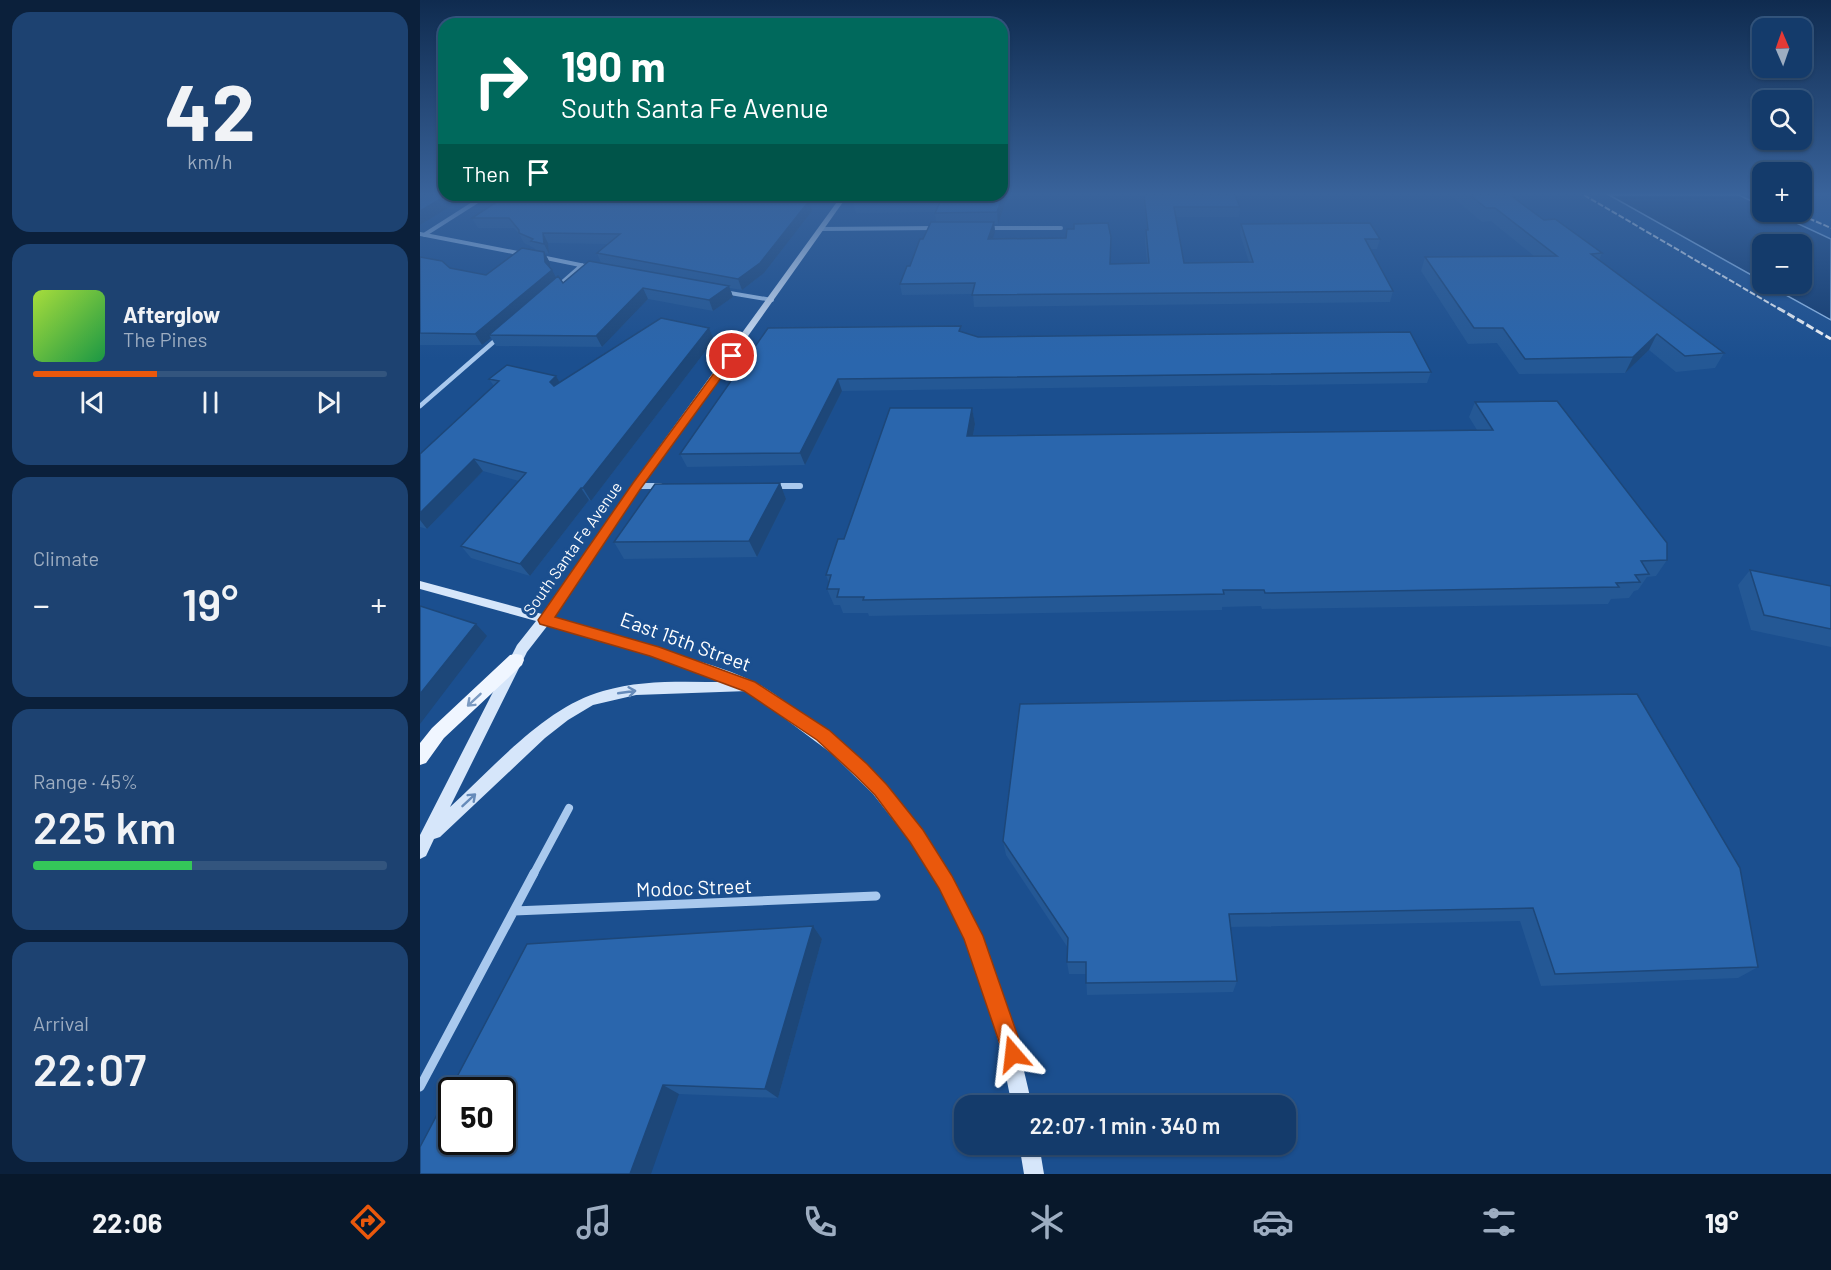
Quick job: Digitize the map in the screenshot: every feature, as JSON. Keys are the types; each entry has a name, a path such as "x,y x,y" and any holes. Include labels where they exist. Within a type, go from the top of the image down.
{"main road":[{"name":"South Santa Fe Avenue","path":"423,845 516,660 806,250"},
{"name":"East 15th Street","path":"420,585 653,651 750,686 823,735 881,790 917,836 946,882 973,936 1013,1054 1020,1095"},
{"path":"420,757 438,733 516,660"},
{"path":"423,845 536,737 559,717 581,704 604,695 630,691 750,686"},
{"path":"1031,1155 1034,1174"}],"street":[{"path":"502,250 526,254"},
{"path":"538,256 594,267"},
{"path":"556,288 582,265"},
{"path":"717,290 771,300"},
{"path":"420,406 505,332"},
{"path":"637,486 663,486"},
{"path":"765,486 800,486"},
{"path":"420,1087 569,808"},
{"name":"Modoc Street","path":"514,911 876,896"}],"water":[{"path":"1706,250 1752,250 1752,275"},
{"path":"1812,250 1831,250 1831,320 1784,294 1812,294"}],"building":[{"path":"520,250 544,252 545,262 552,270 475,334 420,333 420,257 442,261 450,268 486,275"},
{"path":"601,250 770,250 760,263 738,279 597,253"},
{"path":"916,250 1111,250 1110,264 1149,263 1148,250 1182,250 1184,263 1253,262 1249,250 1371,250 1393,291 972,295 975,283 900,284"},
{"path":"1549,250 1598,250 1602,253 1591,254 1724,353 1685,356 1657,334 1633,357 1525,359 1503,328 1474,328 1425,257 1557,256"},
{"path":"589,261 729,286 709,300 643,288 596,336 489,335 558,276 563,283"},
{"path":"661,318 709,328 520,564 461,546 526,473 474,459 420,513 420,454 499,381 489,379 507,365 556,376 550,382 554,386"},
{"path":"961,326 959,331 978,337 1410,332 1431,372 838,379 800,453 680,454 768,328"},
{"path":"1557,401 1667,543 1667,560 1641,561 1649,574 1635,575 1640,582 1616,583 1619,587 1265,593 1264,590 1223,590 1224,594 863,600 864,597 837,597 839,589 827,589 831,575 826,575 838,539 844,539 890,408 972,408 967,436 1493,430 1475,402"},
{"path":"780,483 749,541 614,542 655,484"},
{"path":"1750,570 1831,586 1831,629 1764,615"},
{"path":"420,606 476,624 420,694"},
{"path":"1637,694 1740,868 1758,967 1555,974 1533,908 1229,914 1237,981 1086,983 1086,962 1067,962 1068,938 1003,841 1020,704"},
{"path":"813,926 765,1089 663,1085 630,1174 420,1174 420,1147 438,1113 438,1155 516,1155 516,1077 457,1077 527,944"}],"railway":[{"path":"1678,250 1781,310"},
{"path":"1778,308 1831,339"}],"route":[{"path":"732,356 637,486 545,620 587,630 653,651 750,686 823,735 861,770 881,790 917,836 946,882 973,936 994,992 1013,1054"}]}
